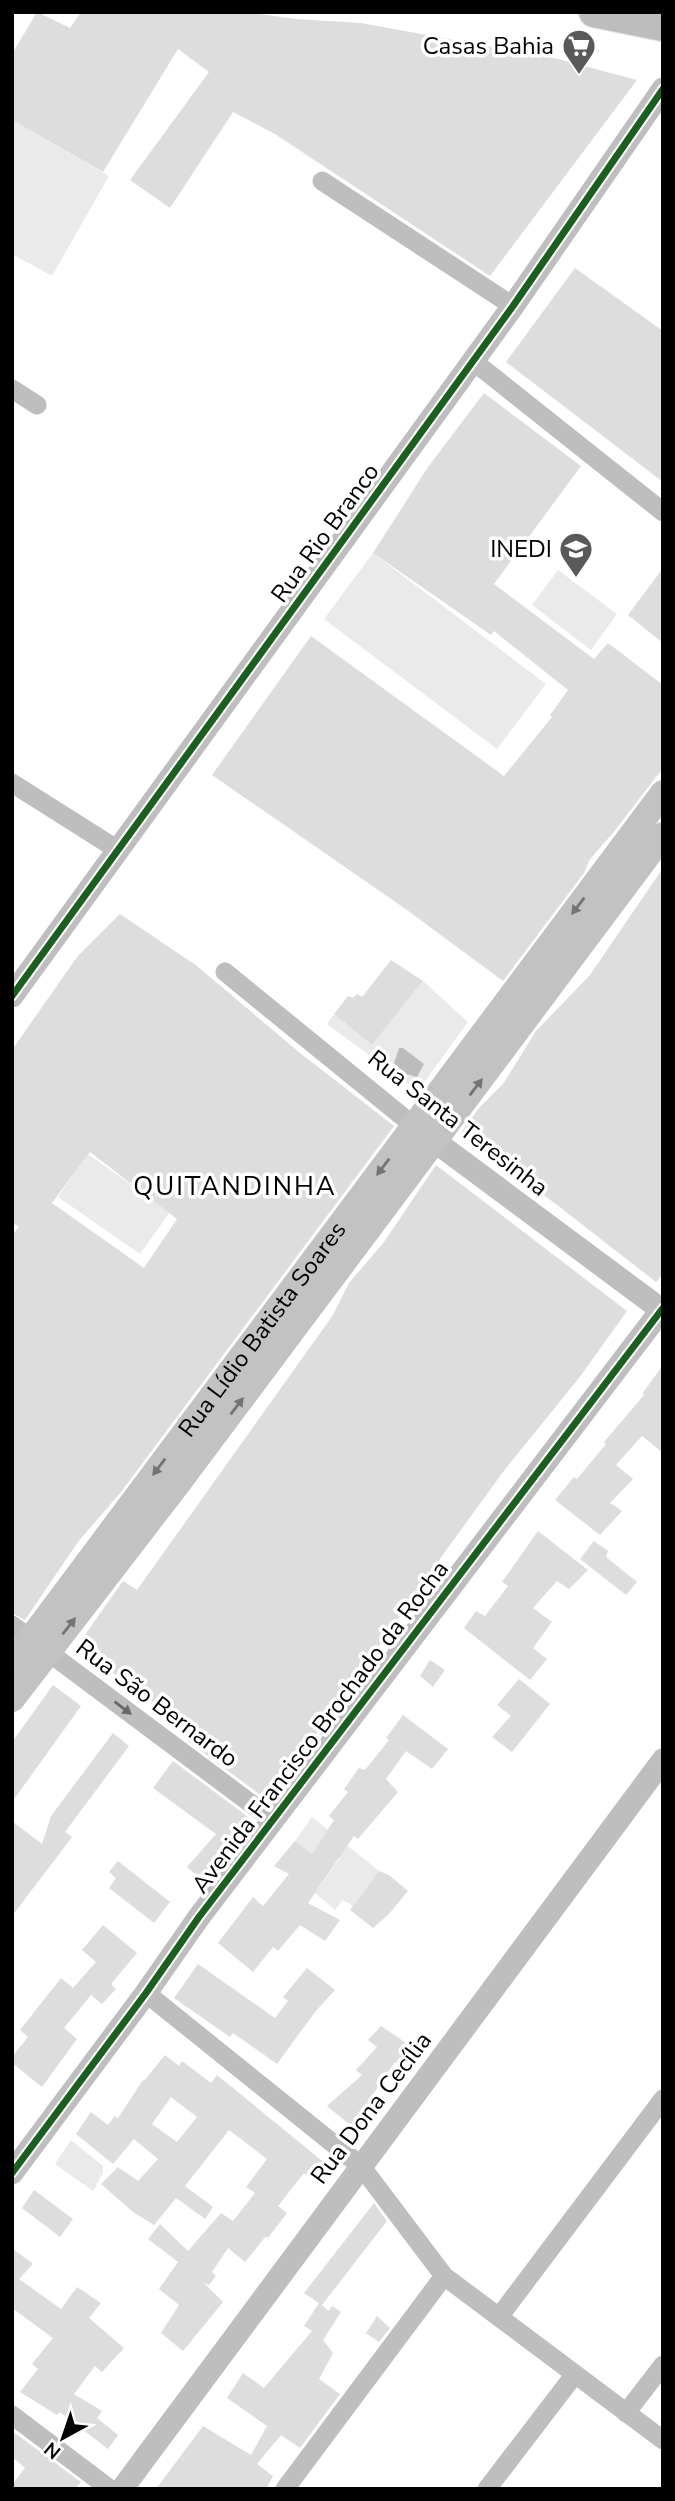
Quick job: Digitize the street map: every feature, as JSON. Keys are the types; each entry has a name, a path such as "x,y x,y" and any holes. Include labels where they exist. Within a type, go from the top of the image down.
{"main road":[{"path":"594,12 663,26"},
{"name":"Rua Lídio Batista Soares","path":"12,1664 31,1639 116,1546 425,1134 614,879 663,793"},
{"name":"Rua Lídio Batista Soares","path":"614,879 663,835"},
{"name":"Rua Lídio Batista Soares","path":"12,1699 31,1639"}],"street":[{"name":"Rua Rio Branco","path":"12,996 513,306 663,89"},
{"path":"323,181 513,306"},
{"path":"473,361 663,512"},
{"path":"12,389 37,405"},
{"path":"12,783 118,850"},
{"name":"Rua Santa Teresinha","path":"225,972 425,1134 662,1309"},
{"name":"Avenida Francisco Brochado da Rocha","path":"12,2173 200,1917 662,1309"},
{"name":"Rua São Bernardo","path":"31,1639 273,1820"},
{"name":"Rua Dona Cecília","path":"122,2489 663,1759"},
{"path":"146,1993 361,2166 444,2277 663,2440"},
{"path":"499,2317 663,2099"},
{"path":"285,2489 444,2277"},
{"path":"626,2413 663,2365"},
{"path":"487,2489 575,2374"},
{"path":"12,2415 110,2489"}],"shaded area":[{"path":"12,120 109,176 52,276 12,254"},
{"path":"373,553 546,684 497,749 324,619"},
{"path":"558,570 617,614 591,650 532,605"},
{"path":"423,981 468,1022 418,1091 327,1024 334,1014 372,1045"},
{"path":"399,1048 403,1048 424,1064 417,1077 406,1074 394,1063"},
{"path":"88,1154 170,1212 140,1254 58,1197"},
{"path":"312,1817 379,1871 353,1906 343,1900 335,1910 315,1893 340,1858 320,1842 312,1854 295,1841"},
{"path":"71,2140 103,2166 103,2173 93,2191 55,2164"}],"building":[{"path":"37,12 70,28 81,12 244,12 296,19 361,23 558,59 637,80 490,276 275,134 233,112 170,208 130,180 209,72 178,49 103,172 12,120 12,54"},
{"path":"575,268 663,331 663,482 506,362"},
{"path":"484,393 581,466 494,584 594,659 608,643 663,685 663,768 590,859 584,873 503,981 407,910 212,775 311,636 504,776 552,717 550,715 568,690 494,631 491,635 373,553 428,467"},
{"path":"663,568 663,643 628,615"},
{"path":"663,868 663,1274 656,1282 461,1133 479,1108 503,1084 536,1031 590,975"},
{"path":"120,914 197,966 300,1053 394,1126 121,1492 78,1542 25,1620 12,1613 12,1235 19,1227 12,1222 12,1050 77,957","holes":["90,1152 177,1219 144,1268 52,1203"]},
{"path":"391,960 423,981 372,1045 334,1014 348,996 353,998 357,994 362,997"},
{"path":"436,1165 627,1311 579,1378 506,1468 272,1793 268,1791 263,1797 188,1741 190,1738 177,1720 77,1646 123,1581 137,1590 333,1315 349,1283 384,1242"},
{"path":"663,1365 663,1453 642,1436 616,1465 633,1479 610,1503 622,1511 600,1535 555,1500 574,1477 577,1479 606,1444 604,1442 644,1395 642,1394"},
{"path":"538,1531 588,1570 569,1589 557,1581 533,1608 552,1622 533,1648 547,1659 530,1680 464,1628 476,1611 485,1616 508,1586 502,1582"},
{"path":"594,1541 608,1551 606,1557 637,1582 626,1595 580,1559"},
{"path":"430,1660 445,1670 433,1687 420,1676"},
{"path":"519,1679 550,1704 512,1752 492,1737 511,1716 497,1705"},
{"path":"53,1685 81,1706 12,1802 12,1742"},
{"path":"403,1715 448,1749 432,1769 406,1751 386,1779 398,1792 358,1839 354,1836 308,1903 340,1920 325,1941 300,1925 278,1951 273,1947 253,1972 218,1943 253,1897 263,1906 289,1874 274,1866 295,1841 312,1854 334,1820 329,1816 348,1792 344,1789 359,1768 365,1770 389,1740 386,1738"},
{"path":"113,1733 129,1746 65,1832 72,1837 12,1916 12,1821 42,1844 51,1816"},
{"path":"173,1761 248,1817 216,1860 220,1864 204,1882 187,1867 216,1834 153,1788"},
{"path":"118,1861 170,1902 154,1923 109,1888 116,1878 109,1872"},
{"path":"379,1871 389,1875 408,1891 373,1928 350,1910"},
{"path":"103,1925 137,1953 111,1984 116,1989 102,2004 91,1995 64,2028 77,2039 42,2087 12,2063 12,2057 28,2037 20,2030 61,1978 73,1988 96,1962 82,1950"},
{"path":"198,1964 275,2018 288,2001 283,1997 307,1968 335,1990 315,2012 277,2064 233,2033 230,2037 174,1998"},
{"path":"381,2026 412,2047 397,2064 395,2062 370,2099 381,2106 359,2132 327,2106 362,2075 356,2070 377,2047 368,2040"},
{"path":"165,2055 179,2066 182,2061 211,2083 217,2075 326,2164 315,2181 304,2173 278,2206 287,2213 245,2262 228,2248 212,2272 216,2276 209,2285 204,2283 223,2302 183,2351 161,2333 179,2305 159,2289 178,2262 148,2239 160,2224 188,2251 221,2213 233,2221 255,2193 246,2187 267,2159 229,2130 185,2186 213,2207 205,2219 176,2198 154,2225 133,2212 101,2184 118,2167 138,2181 158,2159 134,2139 113,2164 76,2134 91,2112 108,2125 115,2116 118,2118","holes":["171,2097 197,2117 177,2142 152,2124"]},
{"path":"34,2190 73,2219 60,2237 22,2208"},
{"path":"374,2203 387,2221 322,2305 304,2293"},
{"path":"12,2248 33,2264 19,2279 61,2309 77,2287 101,2303 89,2318 124,2348 102,2372 95,2366 74,2394 102,2411 97,2418 118,2435 108,2449 60,2412 57,2415 20,2392 38,2369 32,2364 53,2338 12,2308"},
{"path":"319,2303 329,2311 332,2306 341,2312 323,2340 333,2353 319,2379 340,2394 300,2448 281,2435 257,2464 273,2476 266,2489 156,2489 203,2426 251,2455 267,2426 227,2398 243,2373 264,2388 312,2331 304,2326"},
{"path":"377,2316 390,2328 379,2342 366,2333"},
{"path":"12,2431 81,2482 75,2489 12,2489 12,2485 25,2468 12,2457"}],"cycle path":[{"path":"12,996 513,306 663,89"},
{"path":"12,2173 199,1917 663,1308"}],"place":[{"name":"Casas Bahia","path":"579,76"},
{"name":"INEDI","path":"576,579"}],"district":[{"name":"QUITANDINHA","path":"235,1186"}]}
